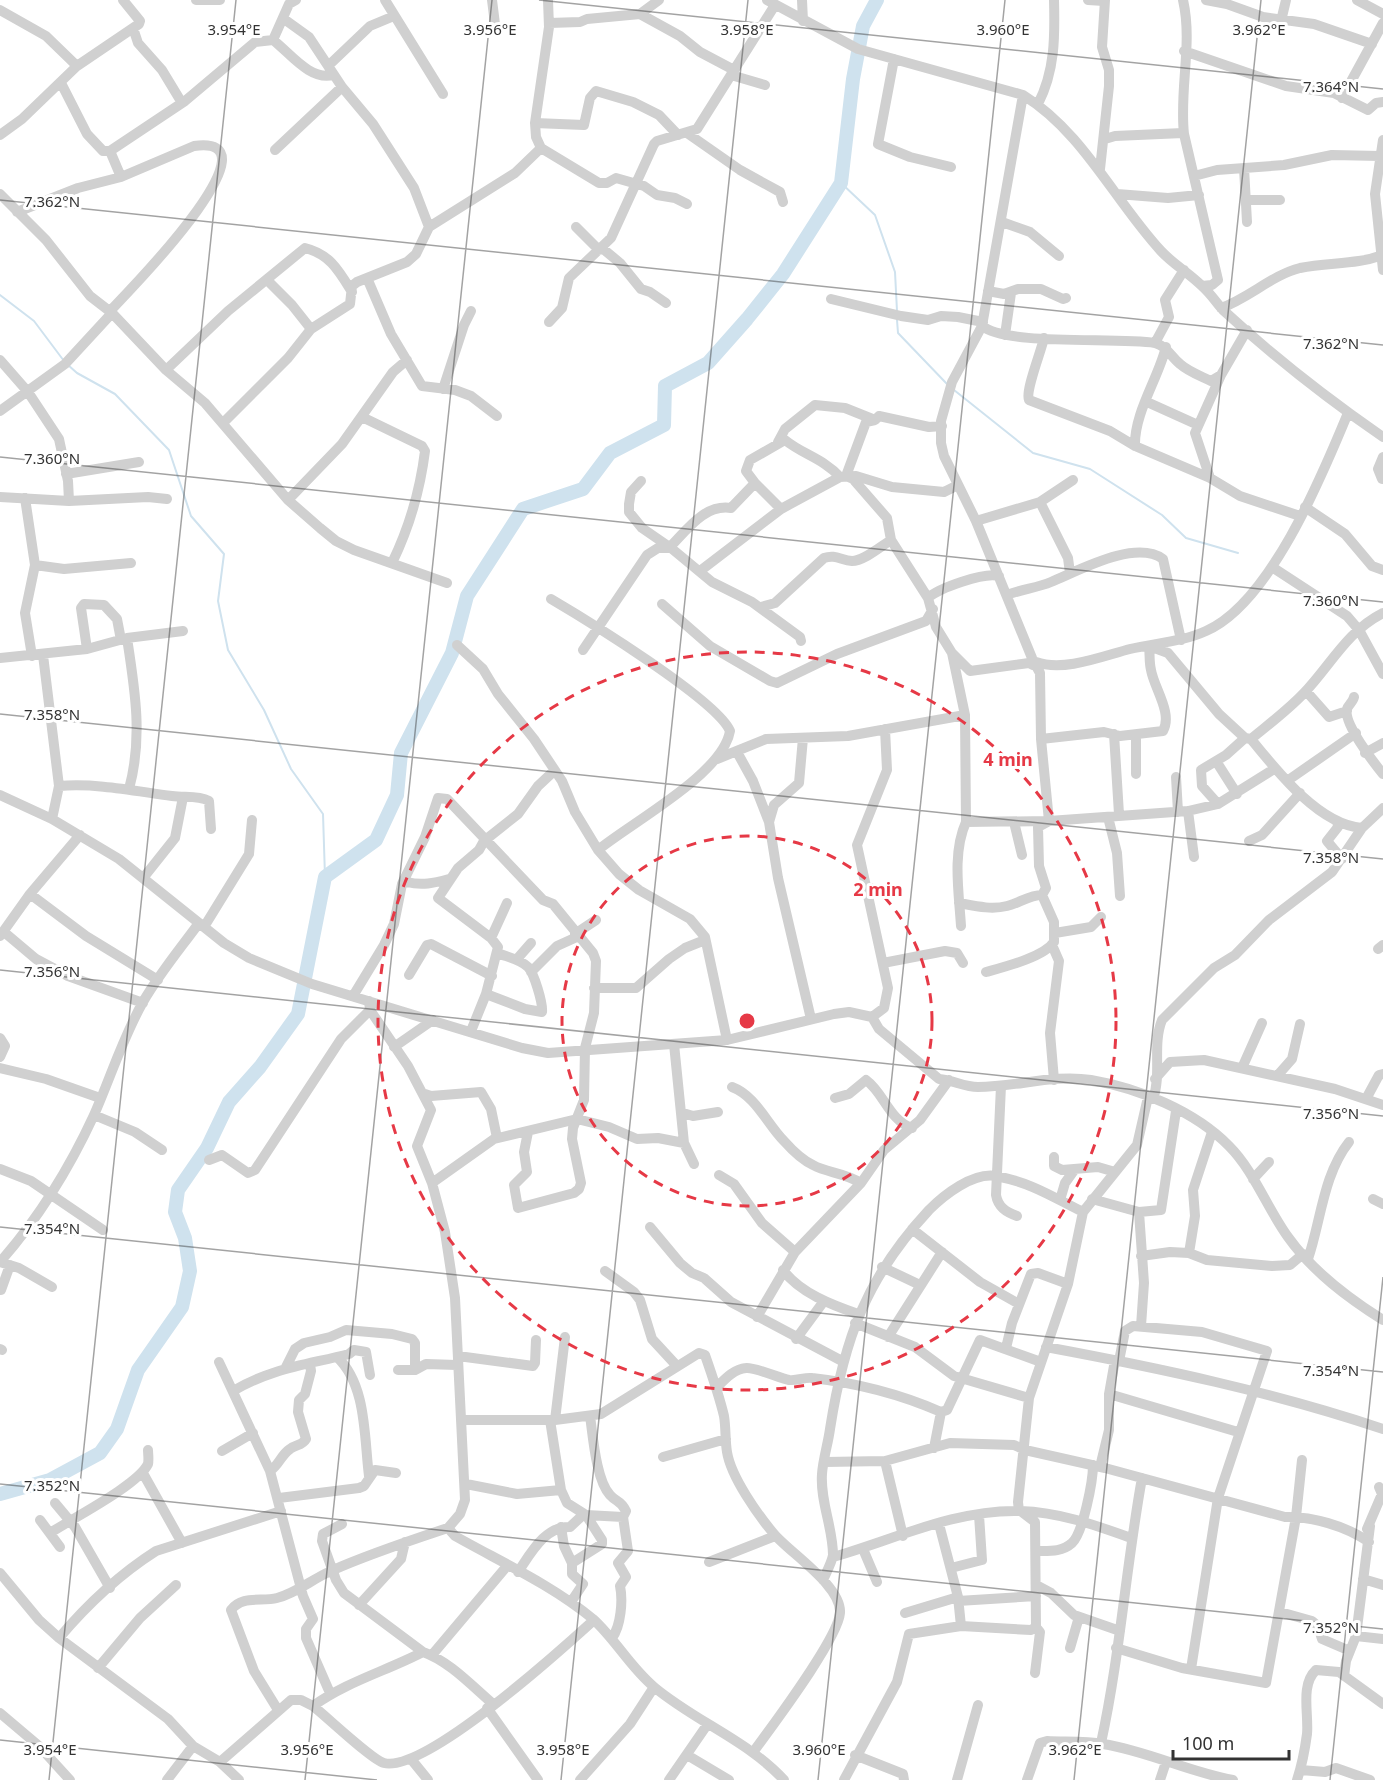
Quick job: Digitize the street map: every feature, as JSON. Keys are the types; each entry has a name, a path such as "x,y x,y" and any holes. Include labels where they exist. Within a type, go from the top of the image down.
{"street":[{"path":"0,135 61,83 77,66 140,21 123,0"},
{"path":"196,0 220,0"},
{"path":"385,0 443,94"},
{"path":"492,0 495,24"},
{"path":"548,0 549,23 535,123 536,137 541,148 599,183 607,183 616,178 638,184 657,195 675,198 687,204"},
{"path":"549,23 580,22 587,19 640,14 659,0"},
{"path":"802,0 803,21"},
{"path":"1038,105 1051,73 1055,42 1054,0"},
{"path":"1088,0 1105,0 1102,47 1110,75 1100,169"},
{"path":"1183,0 1185,51 1181,113 1218,280 1212,285 1202,286"},
{"path":"1206,0 1281,21 1314,24 1372,44"},
{"path":"1281,21 1286,0"},
{"path":"1357,0 1383,14"},
{"path":"273,40 284,20 290,1"},
{"path":"549,322 562,308 569,278 611,238 657,141 697,129 733,72 771,2 803,21 862,50 1023,95 1038,105 1100,169 1162,253 1202,286 1221,308 1246,330 1348,413 1383,438"},
{"path":"0,10 46,36 77,66"},
{"path":"640,14 680,36 700,52 733,72 765,85"},
{"path":"61,83 87,134 102,151 110,151 182,103 255,42 273,40 310,71 324,77 370,26 394,16"},
{"path":"284,20 309,37 342,87 373,124 414,188 429,227"},
{"path":"133,28 138,42 162,70 182,103"},
{"path":"1342,98 1382,29"},
{"path":"1185,51 1222,62 1254,77 1286,86 1334,93 1368,111 1376,103 1383,102"},
{"path":"894,59 878,144 910,157 951,167"},
{"path":"275,150 342,87"},
{"path":"535,123 584,125 590,98 596,91 633,102 659,115 682,134 780,192 783,202"},
{"path":"1023,95 982,324 952,382 942,426 944,456 976,521 1033,662 1040,673 1041,740 1049,821"},
{"path":"1105,139 1115,136 1184,133"},
{"path":"1383,140 1374,194 1383,270"},
{"path":"0,411 65,364 144,276 211,193 220,171 221,157 215,148 206,144 194,146 121,177 78,188 16,212"},
{"path":"223,423 288,358 311,329 350,304 357,282 407,262 416,254 429,227 515,173 541,148"},
{"path":"110,151 121,177"},
{"path":"1194,176 1244,168 1284,165 1332,155 1380,156"},
{"path":"1244,168 1247,222"},
{"path":"0,194 46,240 90,296 111,312 166,370 194,392 288,500 336,541 447,583"},
{"path":"1118,194 1168,198 1199,195"},
{"path":"1246,200 1280,200"},
{"path":"1002,222 1030,232 1059,256"},
{"path":"576,227 620,263 641,289 666,303"},
{"path":"166,370 228,311 305,248 322,252 332,261 352,292"},
{"path":"1221,308 1241,301 1266,284 1298,269 1340,265 1382,255"},
{"path":"1135,446 1134,433 1147,402 1169,317 1165,300 1184,270"},
{"path":"368,278 391,334 422,386 455,390 471,396 496,416"},
{"path":"267,280 292,305 311,329"},
{"path":"988,291 1011,293 1018,289 1041,289 1063,299 1066,297"},
{"path":"1005,335 1011,293"},
{"path":"831,299 901,316 928,320 941,316 958,317 982,324 991,333 1005,335 1160,345 1185,368 1211,381 1221,375"},
{"path":"443,389 464,325 471,311"},
{"path":"1210,478 1196,441 1198,425 1221,375 1246,330"},
{"path":"1044,338 1040,358 1027,393 1029,400 1110,431 1135,446 1210,478 1240,496 1302,512 1345,534 1372,566 1383,570"},
{"path":"0,360 28,392 58,439 69,501"},
{"path":"288,500 342,444 393,372 407,360"},
{"path":"1147,402 1198,425"},
{"path":"778,442 785,429 814,405 846,408 875,420"},
{"path":"781,509 746,471 750,460 784,440 792,447 810,453 843,477 853,480 887,518 891,540 930,603 936,627 952,653 970,671 1033,662 1058,664 1099,658 1181,640 1222,623 1244,605 1272,567 1323,474 1348,413"},
{"path":"843,477 866,422 875,420 879,416 929,427 942,426"},
{"path":"362,417 422,446 425,451 420,491 405,535 392,563"},
{"path":"1382,479 1378,465 1383,457"},
{"path":"66,474 139,462"},
{"path":"700,571 781,509 843,477 856,476 892,487 944,492 958,485"},
{"path":"976,521 1040,502 1073,480"},
{"path":"641,481 631,492 629,512 642,528 712,582 760,607 800,637 801,641"},
{"path":"583,650 647,555 658,548 669,548 709,509 720,505 731,508 755,483"},
{"path":"0,497 69,501 148,496 167,499"},
{"path":"25,498 35,565 25,613 38,656 60,786 52,819"},
{"path":"1040,502 1068,558 1070,573"},
{"path":"760,607 775,603 824,558 831,555 851,561 859,560 891,540"},
{"path":"1007,595 1028,586 1054,581 1070,573 1131,554 1160,557 1167,570 1181,640"},
{"path":"35,565 64,569 131,563"},
{"path":"1272,567 1347,616 1359,630 1383,674"},
{"path":"662,604 710,646 777,683 837,654 926,621 935,592 987,574 999,576"},
{"path":"551,599 600,627 695,696 727,723 729,735 717,759 691,784 598,850"},
{"path":"87,649 81,608 84,604 104,605 117,619 124,639 138,711 135,765 129,789"},
{"path":"1218,804 1202,786 1201,770 1248,739 1306,691 1331,657 1359,630 1383,613"},
{"path":"0,658 38,656 87,649 124,639 183,631"},
{"path":"457,645 483,669 498,694 534,739 562,781 575,812 598,850 619,874 639,890 690,919 705,940 727,1040"},
{"path":"1041,740 1104,732 1136,735 1160,732 1165,727 1164,706 1151,672 1149,646"},
{"path":"1149,646 1168,653 1220,714 1315,807 1348,827 1362,828"},
{"path":"952,653 965,715 966,822 959,840 961,926"},
{"path":"1306,691 1329,717 1347,711 1354,697"},
{"path":"1347,711 1365,753 1383,774"},
{"path":"717,759 766,739 829,738 965,715"},
{"path":"0,795 80,835 144,877 201,925 249,958 312,984 353,996 370,1006 433,1020 522,1048 548,1053 585,1048 674,1044 727,1040 849,1012 872,1017 879,1014 887,1001 888,988 857,845 887,770 885,729"},
{"path":"1287,782 1356,733"},
{"path":"1114,734 1114,815 1120,896"},
{"path":"1136,735 1136,774"},
{"path":"769,822 774,805 799,783 803,738"},
{"path":"1365,753 1383,743"},
{"path":"737,752 753,781 769,822 778,878 811,1019"},
{"path":"1216,761 1237,794"},
{"path":"966,822 1049,821 1183,811 1218,804 1274,769"},
{"path":"471,1031 492,976 498,946 491,938 440,901 442,890 458,868 479,850 484,841 519,814 538,786 554,771"},
{"path":"1176,777 1194,857"},
{"path":"60,786 85,784 183,797 196,796 209,801 211,829"},
{"path":"1249,841 1262,835 1300,793"},
{"path":"144,877 175,838 183,797"},
{"path":"353,996 394,924 402,884 425,837 438,798 447,799 484,841 543,900 553,904 593,953 596,961 594,1013 585,1048 586,1085 572,1138 579,1189 574,1193 518,1209 514,1185 527,1172 524,1152 528,1132"},
{"path":"1019,1511 1029,1398 1068,1284 1083,1212 1137,1145 1151,1098 1157,1088 1155,1080 1158,1030 1162,1020 1214,968 1235,955 1269,920 1332,872 1362,828 1383,808"},
{"path":"1,1290 3,1263 49,1194 94,1115 143,1003 201,925 249,854 252,820"},
{"path":"1337,820 1338,827 1327,841 1342,859"},
{"path":"1042,895 1046,888 1039,866 1038,827 1049,821"},
{"path":"1014,822 1022,855"},
{"path":"80,835 30,894 2,934 36,959 68,976 143,1003"},
{"path":"402,884 407,882 416,885 428,884 449,879"},
{"path":"30,894 86,936 158,980"},
{"path":"959,903 991,908 1007,906 1033,895 1042,895"},
{"path":"1042,895 1054,922 1053,945 1059,961 1050,1033 1054,1080"},
{"path":"491,938 507,903"},
{"path":"1055,933 1091,927 1101,917"},
{"path":"531,972 557,946 577,935 596,920"},
{"path":"594,988 636,988 669,959 685,948 705,940"},
{"path":"517,959 531,943"},
{"path":"409,975 427,945 431,944 492,976"},
{"path":"986,972 1020,962 1053,945"},
{"path":"883,963 945,951 957,953 963,963"},
{"path":"486,994 525,1009 542,1012 531,972 517,959 497,953"},
{"path":"278,1710 254,1671 231,1611 240,1602 276,1598 302,1588 332,1570 448,1528 460,1514 466,1484 455,1298 445,1232 432,1183 417,1146 430,1118 431,1110 424,1094 370,1006"},
{"path":"209,1160 222,1155 248,1173 255,1170 296,1111 341,1039 370,1006"},
{"path":"872,1017 881,1031 939,1079 976,1087 1054,1080 1091,1080 1151,1098 1212,1132 1230,1146 1253,1179 1288,1238 1305,1257 1348,1298 1383,1320"},
{"path":"394,1047 433,1020"},
{"path":"1242,1068 1262,1023"},
{"path":"1277,1076 1292,1059 1300,1024"},
{"path":"0,1038 6,1046 0,1058"},
{"path":"674,1044 683,1113 684,1143 694,1164"},
{"path":"1155,1080 1165,1066 1180,1060 1204,1060 1277,1076 1383,1105"},
{"path":"0,1068 46,1079 100,1098"},
{"path":"1366,1099 1379,1075 1383,1074"},
{"path":"835,1098 849,1094 866,1080 874,1086 903,1125 912,1128"},
{"path":"757,1317 795,1252 861,1183 884,1150 912,1128 950,1080"},
{"path":"1001,1086 995,1176 997,1203 1006,1212 1017,1216"},
{"path":"732,1087 740,1091 766,1117 781,1139 814,1166 842,1173 861,1183"},
{"path":"424,1094 431,1096 481,1092 491,1109 497,1138"},
{"path":"1092,1199 1139,1212 1161,1210 1176,1111"},
{"path":"683,1113 693,1116 718,1112"},
{"path":"94,1115 135,1132 162,1150"},
{"path":"432,1183 497,1138 577,1119 609,1127 638,1139 658,1138 684,1143"},
{"path":"1189,1253 1195,1216 1194,1190 1212,1132"},
{"path":"1141,1256 1170,1252 1189,1253 1207,1260 1272,1266 1290,1265 1305,1257 1318,1230 1334,1165 1349,1142"},
{"path":"1054,1157 1056,1168 1098,1167 1115,1172"},
{"path":"1253,1179 1269,1162"},
{"path":"0,1169 31,1182 104,1230"},
{"path":"1060,1200 1065,1183 1075,1169"},
{"path":"719,1175 734,1184 762,1223 795,1252"},
{"path":"823,1580 833,1557 822,1474 837,1382 857,1319 882,1267 912,1228 942,1197 964,1182 995,1176 1036,1186 1083,1212"},
{"path":"1139,1212 1144,1283 1141,1326"},
{"path":"650,1227 680,1263 692,1273 704,1278 731,1302 842,1361"},
{"path":"912,1228 980,1282 1019,1304"},
{"path":"888,1337 942,1252"},
{"path":"3,1263 52,1287"},
{"path":"882,1267 920,1285"},
{"path":"783,1270 792,1282 888,1337 924,1352 940,1368 962,1379 1029,1398"},
{"path":"605,1271 634,1292 640,1300 652,1339 676,1365"},
{"path":"1006,1348 1031,1274 1038,1273 1068,1284"},
{"path":"796,1338 824,1300"},
{"path":"1037,1551 1058,1551 1072,1544 1077,1536 1109,1430 1109,1394 1126,1328 1141,1326 1202,1332 1265,1348 1266,1354 1255,1391 1243,1426 1238,1432 1218,1498 1191,1669"},
{"path":"286,1367 295,1349 304,1343 330,1337 346,1330 392,1334 412,1339 415,1342 415,1370"},
{"path":"565,1337 553,1420 561,1490 567,1503 585,1515 602,1540 602,1544 572,1563"},
{"path":"398,1370 415,1370 426,1364 457,1360 532,1366 535,1363 536,1340"},
{"path":"716,1388 737,1371 747,1368 756,1369 765,1375 782,1376 788,1380 809,1378 886,1390 941,1412 946,1410 980,1340 1041,1362"},
{"path":"1046,1347 1117,1360 1255,1391 1383,1429"},
{"path":"233,1391 257,1376 286,1367 309,1365 354,1350 363,1350 367,1355 370,1376"},
{"path":"462,1420 553,1420 601,1414 676,1365 699,1353 705,1355 724,1418 731,1463 752,1505 775,1536 823,1580 838,1602 840,1612 836,1624 804,1680 754,1751"},
{"path":"337,1357 345,1367 360,1400 369,1476"},
{"path":"219,1362 270,1471 302,1588 313,1619 306,1629 306,1638 330,1694"},
{"path":"270,1471 277,1467 290,1449 304,1443 306,1439 298,1412 300,1397 304,1394 311,1371 309,1365"},
{"path":"1109,1394 1238,1432"},
{"path":"934,1448 941,1412"},
{"path":"590,1416 603,1480 610,1496 622,1502 626,1511 623,1517 628,1551 618,1563 626,1577 620,1586 622,1597 618,1627 612,1638"},
{"path":"222,1451 253,1433"},
{"path":"663,1457 726,1439"},
{"path":"825,1462 885,1461 950,1443 1014,1445 1025,1450 1097,1466 1285,1517 1308,1518 1365,1539"},
{"path":"50,1533 121,1490 141,1474 148,1464 148,1450"},
{"path":"1116,1648 1191,1669 1266,1683 1296,1516 1302,1460"},
{"path":"885,1461 903,1536"},
{"path":"279,1498 359,1488 364,1486 375,1470 396,1473"},
{"path":"141,1474 144,1475 182,1544"},
{"path":"1101,1743 1111,1696 1131,1538 1142,1478"},
{"path":"466,1484 517,1494 561,1490"},
{"path":"1344,1676 1356,1636 1365,1539 1382,1494 1379,1487"},
{"path":"55,1503 69,1521 110,1588"},
{"path":"59,1638 74,1620 139,1562 156,1551 281,1511"},
{"path":"833,1557 939,1524 979,1515 1019,1511 1081,1520 1131,1538"},
{"path":"1019,1511 1031,1517 1035,1522 1036,1627 1040,1632 1035,1673"},
{"path":"518,1572 541,1540 561,1527 570,1527 585,1515 623,1517"},
{"path":"951,1568 982,1560 979,1515"},
{"path":"40,1520 60,1547"},
{"path":"342,1524 322,1537 332,1570 345,1593 428,1654 490,1706 538,1780"},
{"path":"939,1524 958,1599 961,1626"},
{"path":"561,1527 564,1546 572,1563 572,1574 583,1584 571,1602"},
{"path":"448,1528 455,1536 571,1602 612,1638 631,1664 654,1687 707,1725 754,1751 784,1780"},
{"path":"709,1562 775,1536"},
{"path":"359,1605 401,1559 405,1542"},
{"path":"864,1549 877,1582"},
{"path":"313,1706 330,1694 428,1654 507,1566"},
{"path":"0,1573 39,1620 59,1638 168,1719 194,1746 220,1762 239,1780"},
{"path":"1363,1579 1383,1585"},
{"path":"98,1668 140,1618 176,1585"},
{"path":"905,1613 958,1599 1036,1591 1051,1593 1079,1617 1120,1631"},
{"path":"1280,1612 1312,1621 1318,1626 1322,1639 1350,1651"},
{"path":"1071,1648 1079,1617"},
{"path":"220,1762 291,1700 301,1700 313,1706 381,1762 400,1763 411,1760 452,1736 546,1664 594,1620"},
{"path":"844,1780 855,1755 897,1682 909,1634 961,1626 1031,1629 1036,1627"},
{"path":"1356,1636 1383,1639"},
{"path":"1370,1780 1336,1768 1325,1772 1299,1775 1306,1735 1306,1701 1312,1674 1322,1670 1344,1676 1383,1704"},
{"path":"580,1780 630,1724 654,1687"},
{"path":"957,1780 978,1705"},
{"path":"0,1713 39,1746 70,1780"},
{"path":"669,1780 707,1725"},
{"path":"1028,1780 1040,1743 1101,1743 1166,1761 1198,1774 1233,1780"},
{"path":"167,1780 194,1746"},
{"path":"687,1755 729,1780"},
{"path":"855,1755 903,1774 904,1780"},
{"path":"411,1760 428,1780"},
{"path":"1160,1780 1166,1761"}],"waterway":[{"path":"0,1494 50,1480 100,1453 117,1429 138,1370 182,1307 190,1271 185,1238 175,1212 178,1190 207,1148 229,1102 260,1067 298,1014 325,877 376,840 397,795 401,753 452,653 467,596 523,509 583,489 610,453 664,425 665,386 708,363 783,274 841,183 853,79 863,26 877,0"},
{"path":"841,183 875,215 895,272 897,311"},
{"path":"0,295 34,321 64,361"},
{"path":"897,320 898,333 947,384"},
{"path":"68,365 77,373 115,394 169,450 191,516 224,554 218,601 228,650 264,710 291,769 323,814 325,877"},
{"path":"954,390 1033,453 1090,469 1162,515 1186,538 1238,553"}]}
